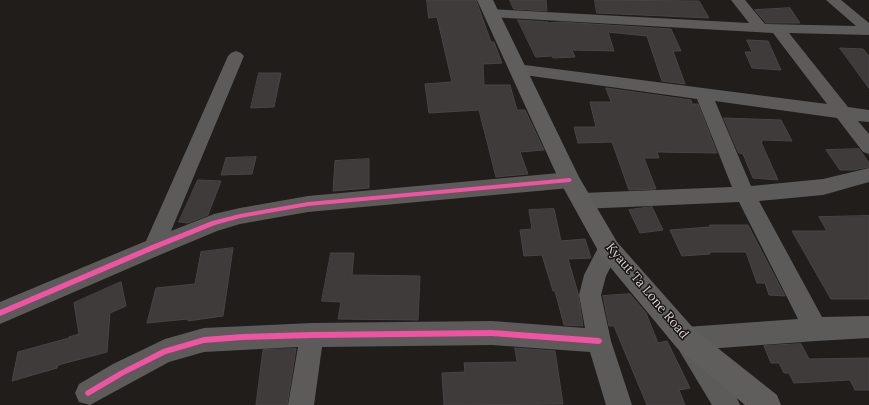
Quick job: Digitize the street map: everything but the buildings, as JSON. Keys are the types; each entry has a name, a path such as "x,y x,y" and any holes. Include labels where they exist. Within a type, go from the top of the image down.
{"main road":[{"name":"Kyaut Ta Lone Road","path":"488,6 570,180 609,249 686,339 767,405"}],"street":[{"path":"738,0 761,28"},
{"path":"833,0 869,30"},
{"path":"488,6 761,28 869,30"},
{"path":"777,28 869,146"},
{"path":"154,247 236,56"},
{"path":"517,69 869,116"},
{"path":"704,93 745,194 816,329"},
{"path":"582,201 745,194 823,187 869,175"},
{"path":"0,313 214,223 308,204 570,180"},
{"path":"609,249 595,275 590,295 599,341 619,405"},
{"path":"727,405 686,339 816,329 869,327"},
{"path":"88,393 122,373 165,351 198,342 242,337 492,333 599,341"},
{"path":"301,405 312,335"}],"cycle path":[{"path":"0,313 154,247 214,223 240,216 308,204 570,180"},
{"path":"88,393 122,373 165,351 204,340 242,337 312,335 492,333 599,341"}]}
